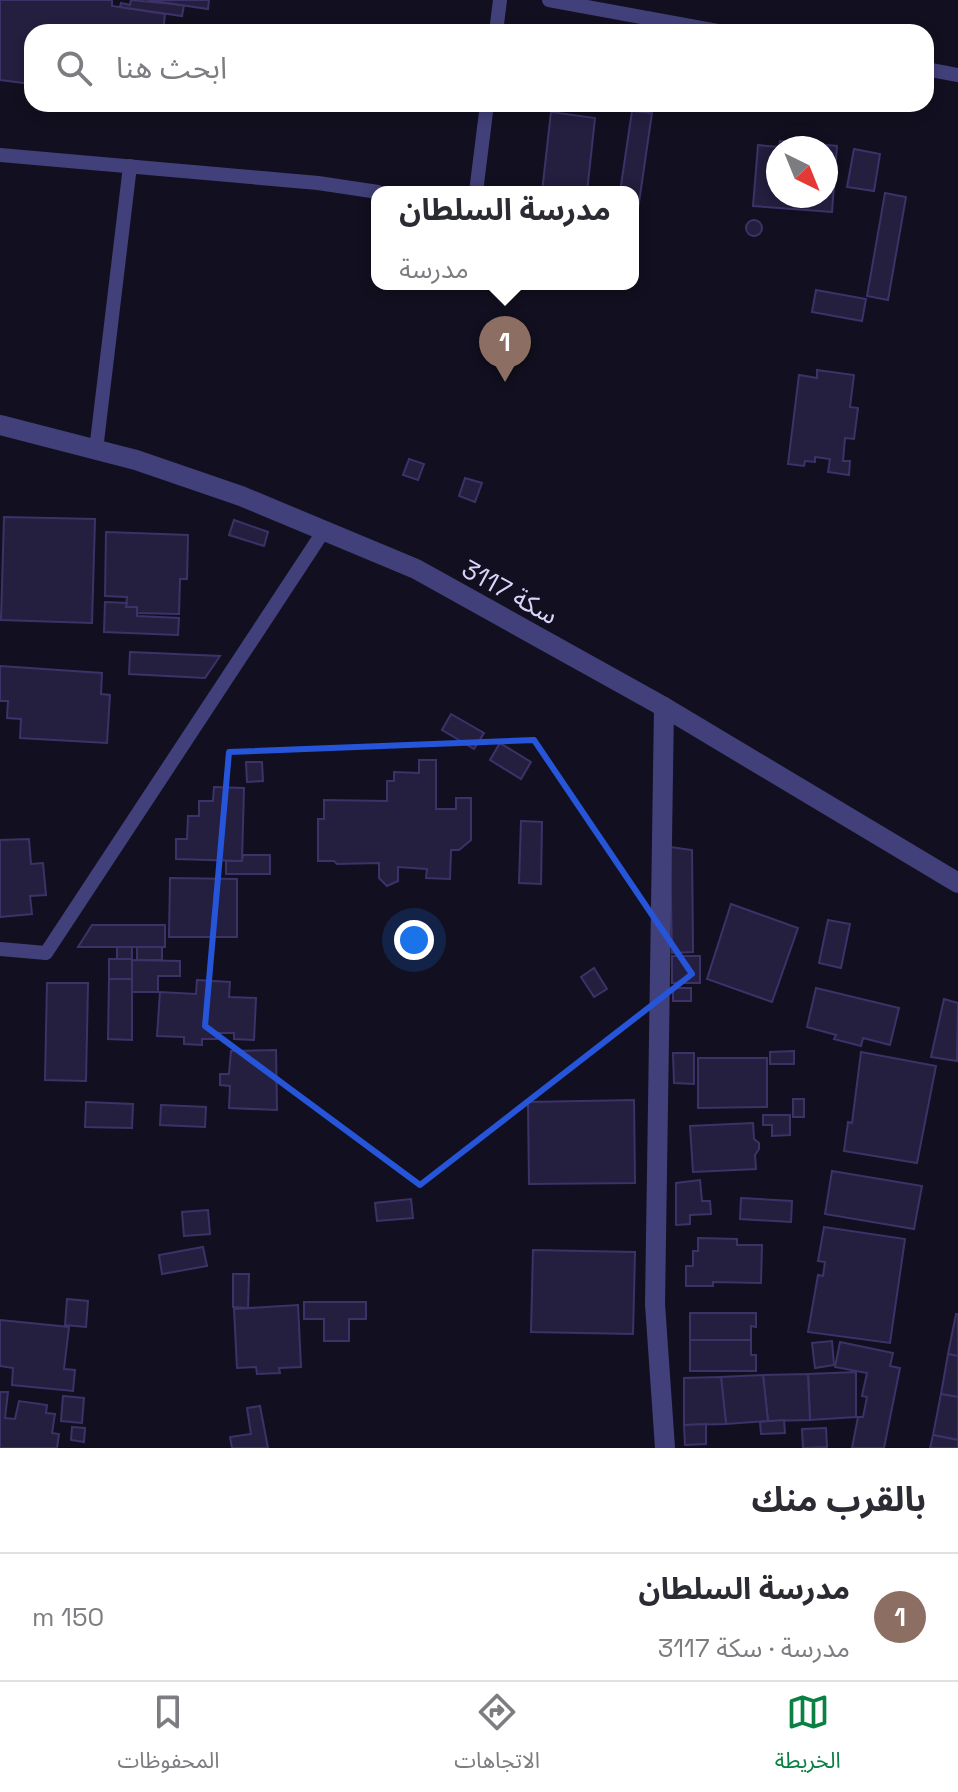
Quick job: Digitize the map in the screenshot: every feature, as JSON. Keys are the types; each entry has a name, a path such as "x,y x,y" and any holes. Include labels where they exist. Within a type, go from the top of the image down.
{"street":[{"name":"سكة 3117","path":"0,425 136,460 241,496 416,569 664,707 958,883"},
{"path":"664,707 655,1304 665,1448"}],"lane":[{"path":"497,24 500,0"},
{"path":"549,0 680,24"},
{"path":"934,70 958,75"},
{"path":"477,186 486,112"},
{"path":"0,155 318,183 371,191"},
{"path":"96,450 130,166"},
{"path":"0,949 46,953 325,529"}],"highlighted area":[{"path":"534,740 692,974 420,1185 205,1026 229,752"}],"building":[{"path":"0,0 112,0 112,6 165,14 164,24 24,24 24,83 0,80"},
{"path":"131,0 184,5 182,16 120,7 121,3 130,5"},
{"path":"147,0 209,0 208,9"},
{"path":"551,112 595,118 588,186 543,186"},
{"path":"632,112 652,113 639,203 639,186 621,186"},
{"path":"758,145 766,146 766,207 753,206"},
{"path":"854,149 880,154 874,191 847,187"},
{"path":"885,193 906,197 888,300 867,296"},
{"path":"779,208 832,208 832,212"},
{"path":"754,220 760,222 760,234 754,236 748,234 746,228 748,222"},
{"path":"816,290 866,299 862,321 812,312"},
{"path":"817,370 854,375 850,407 858,408 854,439 845,438 843,461 850,461 849,475 828,472 830,459 815,457 815,462 805,461 804,466 788,464 799,375 817,378"},
{"path":"409,459 424,464 418,480 403,475"},
{"path":"465,478 482,483 475,502 459,496"},
{"path":"4,517 95,519 92,623 1,620"},
{"path":"234,520 268,532 264,546 229,535"},
{"path":"106,532 188,535 187,579 180,579 179,614 137,613 137,607 126,607 127,597 105,596"},
{"path":"105,602 127,603 126,607 137,607 137,616 179,618 178,635 104,632"},
{"path":"130,652 220,656 205,678 129,674"},
{"path":"0,666 102,673 101,694 110,695 107,743 20,738 21,719 7,718 8,701 0,701"},
{"path":"451,714 484,733 474,749 442,730"},
{"path":"500,743 531,762 521,779 490,760"},
{"path":"419,760 436,760 436,809 456,809 456,798 471,798 471,840 459,850 451,850 450,879 426,878 427,869 398,867 398,881 387,886 379,878 379,863 318,861 318,819 324,819 324,800 387,801 387,781 394,781 394,772 419,773"},
{"path":"246,762 262,762 263,781 247,782"},
{"path":"214,787 244,788 242,861 176,859 176,839 187,839 188,816 199,816 199,801 213,801"},
{"path":"521,821 542,822 541,884 519,883"},
{"path":"29,839 31,864 43,863 46,895 30,896 32,914 0,917 0,840"},
{"path":"670,847 692,850 693,952 672,953"},
{"path":"243,855 270,855 270,874 226,874 226,861 242,861"},
{"path":"170,878 237,879 237,937 169,937"},
{"path":"731,904 798,928 772,1002 707,979"},
{"path":"828,920 850,924 841,968 819,963"},
{"path":"92,925 165,925 165,947 78,947"},
{"path":"117,947 132,947 132,959 117,959"},
{"path":"137,947 162,947 162,960 137,960"},
{"path":"672,956 700,956 700,983 672,983"},
{"path":"109,959 132,959 132,979 109,979"},
{"path":"132,960 180,961 180,976 158,976 158,992 132,992"},
{"path":"594,968 607,989 594,997 581,977"},
{"path":"109,979 132,979 132,1040 108,1039"},
{"path":"197,980 230,982 229,997 256,998 254,1040 234,1039 234,1033 218,1033 217,1039 202,1039 202,1045 184,1044 184,1037 157,1036 160,992 196,994"},
{"path":"47,983 88,983 86,1081 45,1080"},
{"path":"673,988 691,988 691,1001 673,1001"},
{"path":"816,988 899,1008 890,1045 863,1038 861,1046 807,1027"},
{"path":"944,999 958,1003 957,1061 931,1057"},
{"path":"276,1050 277,1110 229,1108 230,1086 220,1085 220,1074 229,1074 231,1051"},
{"path":"794,1051 794,1064 770,1064 770,1052"},
{"path":"861,1052 936,1066 917,1163 844,1151 848,1122 852,1123"},
{"path":"673,1053 694,1053 694,1084 674,1083"},
{"path":"698,1058 767,1058 767,1107 698,1108"},
{"path":"793,1099 804,1099 804,1117 793,1117"},
{"path":"634,1100 635,1183 529,1184 528,1102"},
{"path":"86,1102 133,1104 132,1128 85,1127"},
{"path":"161,1105 206,1107 205,1127 160,1125"},
{"path":"763,1115 790,1115 790,1135 772,1136 772,1125 763,1125"},
{"path":"753,1123 754,1139 759,1143 755,1155 756,1169 693,1172 690,1126"},
{"path":"832,1171 922,1186 914,1229 825,1214"},
{"path":"700,1180 702,1201 710,1201 711,1214 690,1215 690,1224 676,1225 676,1183"},
{"path":"741,1198 792,1201 791,1222 740,1219"},
{"path":"411,1199 413,1218 377,1221 375,1203"},
{"path":"208,1210 210,1234 184,1236 182,1212"},
{"path":"824,1227 905,1239 890,1343 808,1332 818,1275 823,1276 825,1262 818,1261"},
{"path":"698,1238 737,1239 737,1245 762,1245 761,1283 713,1282 713,1286 686,1286 686,1266 693,1266 693,1251 698,1251"},
{"path":"203,1247 207,1266 162,1274 159,1255"},
{"path":"533,1250 635,1252 633,1334 531,1332"},
{"path":"233,1274 249,1274 248,1308 233,1307"},
{"path":"67,1299 88,1301 86,1327 65,1325"},
{"path":"304,1302 366,1302 366,1319 349,1319 349,1341 324,1341 324,1319 304,1319"},
{"path":"298,1305 301,1367 279,1368 280,1373 257,1374 256,1367 237,1368 234,1309"},
{"path":"690,1313 756,1313 756,1327 751,1326 751,1340 690,1340"},
{"path":"958,1314 958,1356 948,1354"},
{"path":"0,1320 69,1327 64,1369 75,1370 73,1391 12,1385 13,1368 0,1366"},
{"path":"690,1340 751,1340 751,1355 756,1355 756,1371 690,1371"},
{"path":"832,1341 834,1365 815,1368 812,1343"},
{"path":"840,1342 893,1353 890,1366 900,1368 884,1448 852,1448 858,1417 863,1417 867,1397 862,1396 867,1373 835,1367"},
{"path":"948,1354 958,1356 958,1397 941,1394"},
{"path":"856,1372 856,1417 810,1420 808,1374"},
{"path":"808,1374 810,1420 768,1421 763,1375"},
{"path":"763,1375 768,1421 726,1424 721,1377"},
{"path":"721,1377 726,1424 684,1425 684,1378"},
{"path":"0,1392 8,1392 5,1418 15,1419 19,1401 47,1405 46,1413 55,1414 52,1433 59,1434 57,1448 0,1448"},
{"path":"941,1394 958,1397 958,1440 933,1435"},
{"path":"63,1396 84,1398 82,1423 61,1421"},
{"path":"260,1406 268,1448 232,1448 230,1437 251,1434 247,1408"},
{"path":"784,1420 785,1433 761,1434 760,1422"},
{"path":"706,1424 706,1444 685,1445 684,1425"},
{"path":"72,1427 85,1428 84,1442 71,1440"},
{"path":"826,1428 827,1447 803,1448 802,1429"},
{"path":"933,1435 958,1440 958,1448 930,1448"}],"place":[{"name":"مدرسة السلطان","path":"505,382"}]}
